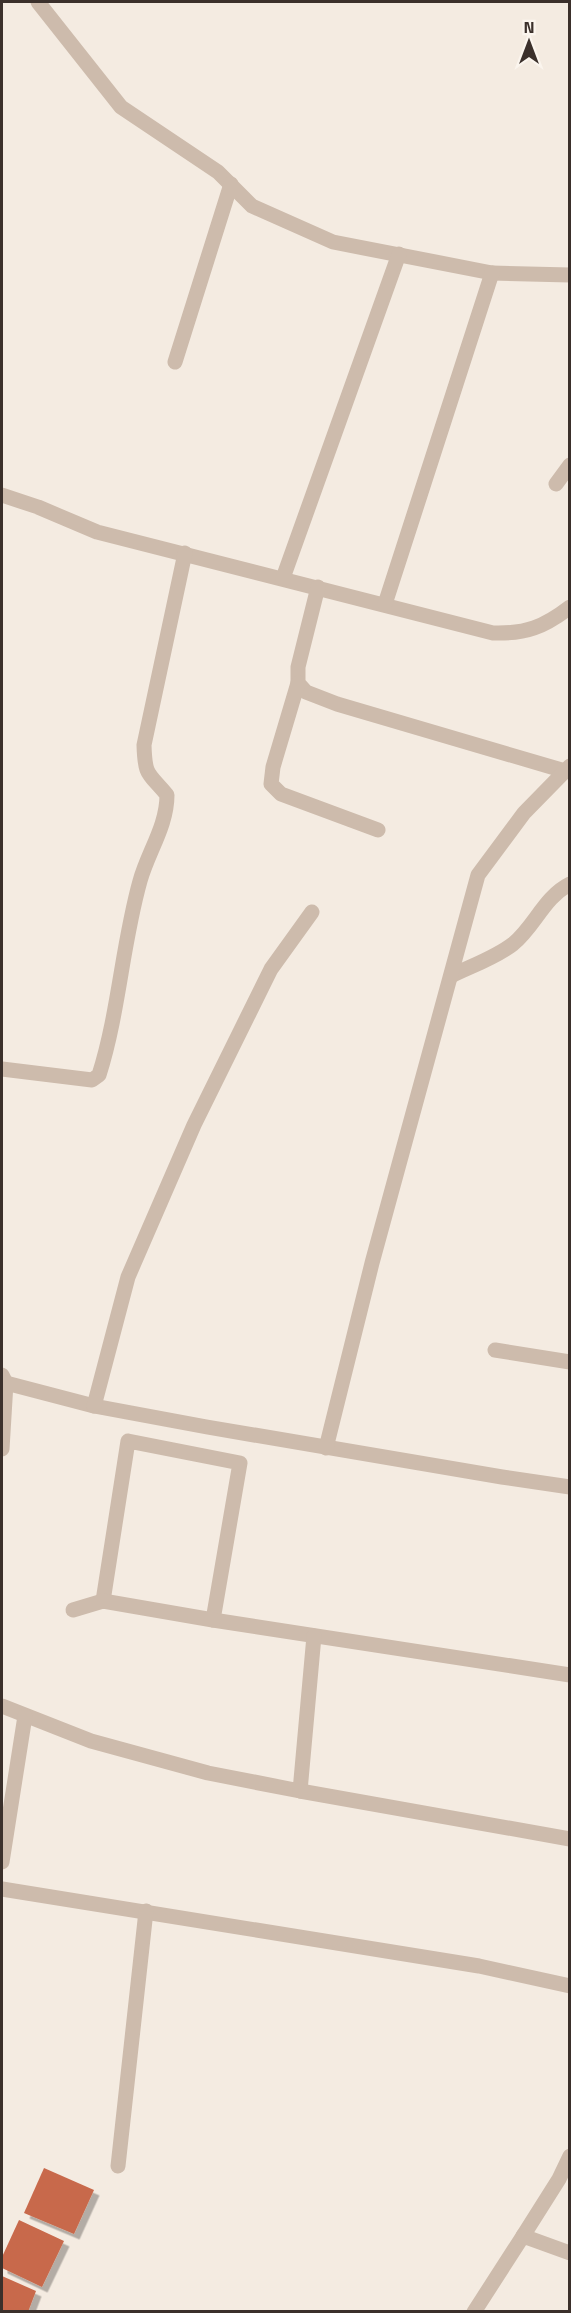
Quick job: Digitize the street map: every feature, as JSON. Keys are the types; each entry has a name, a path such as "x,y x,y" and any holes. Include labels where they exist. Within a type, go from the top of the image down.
{"street":[{"path":"38,2 121,107 218,172 252,206 333,242 492,273 570,275"},
{"path":"175,362 231,184"},
{"path":"283,578 399,255"},
{"path":"385,604 492,273"},
{"path":"556,484 570,465"},
{"path":"2,495 38,507 97,532 493,633 532,630 570,607"},
{"path":"2,1069 92,1080 99,1075 140,880 164,820 166,795 149,777 145,765 144,745 185,553"},
{"path":"318,587 298,667 298,683 273,767 271,784 281,794 378,830"},
{"path":"298,683 306,692 337,704 567,769 524,813 478,875 372,1263 326,1448"},
{"path":"451,976 512,944 531,925 557,892 570,884"},
{"path":"94,1406 128,1277 194,1125 271,969 312,912"},
{"path":"495,1350 570,1362"},
{"path":"2,1449 4,1379 94,1406 326,1448 570,1486"},
{"path":"103,1601 128,1441 240,1463 213,1620"},
{"path":"73,1610 103,1601 570,1675"},
{"path":"300,1791 314,1636"},
{"path":"2,1707 91,1741 208,1773 570,1839"},
{"path":"2,1862 26,1716"},
{"path":"2,1889 479,1966 570,1986"},
{"path":"118,2166 146,1911"},
{"path":"474,2312 559,2179 570,2156"},
{"path":"523,2236 570,2253"}],"building":[{"path":"44,2168 94,2190 74,2234 24,2213"},
{"path":"19,2220 64,2241 42,2287 2,2268 2,2257"},
{"path":"2,2276 36,2291 28,2312 2,2312"}]}
